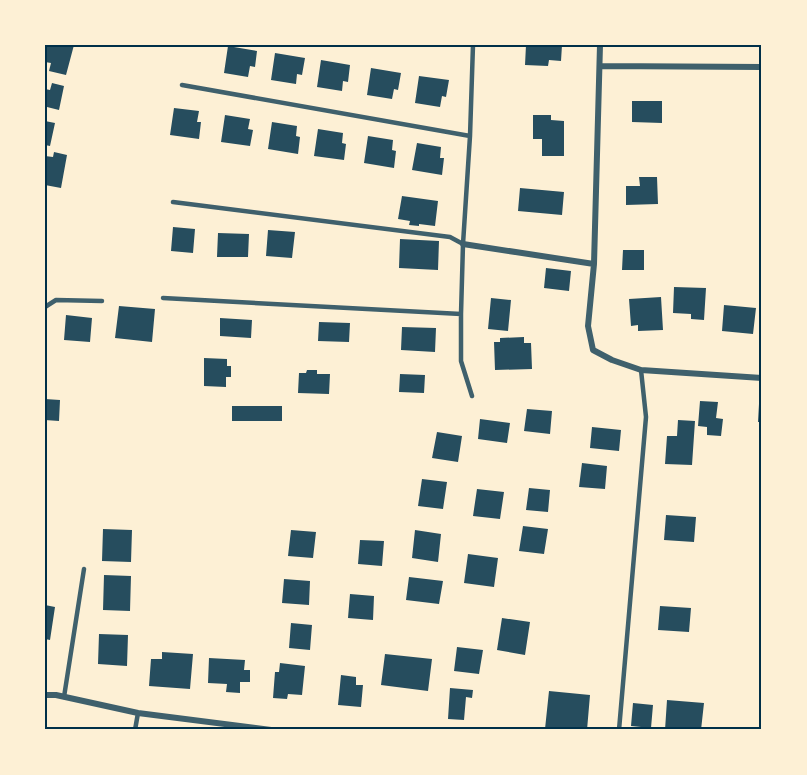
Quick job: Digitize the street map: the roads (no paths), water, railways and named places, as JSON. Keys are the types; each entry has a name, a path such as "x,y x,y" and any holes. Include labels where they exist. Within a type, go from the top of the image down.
{"street":[{"path":"600,45 594,264 588,326 593,350 612,360 641,370 762,378"},
{"path":"600,66 762,67"},
{"path":"463,244 594,264"},
{"path":"45,695 138,713 271,730"}],"lane":[{"path":"472,396 461,361 461,314 473,45"},
{"path":"182,85 470,136"},
{"path":"173,202 450,237 463,244"},
{"path":"164,298 461,314"},
{"path":"45,307 56,300 102,301"},
{"path":"619,730 646,417 641,370"},
{"path":"64,697 84,569"},
{"path":"135,730 138,713"}]}
